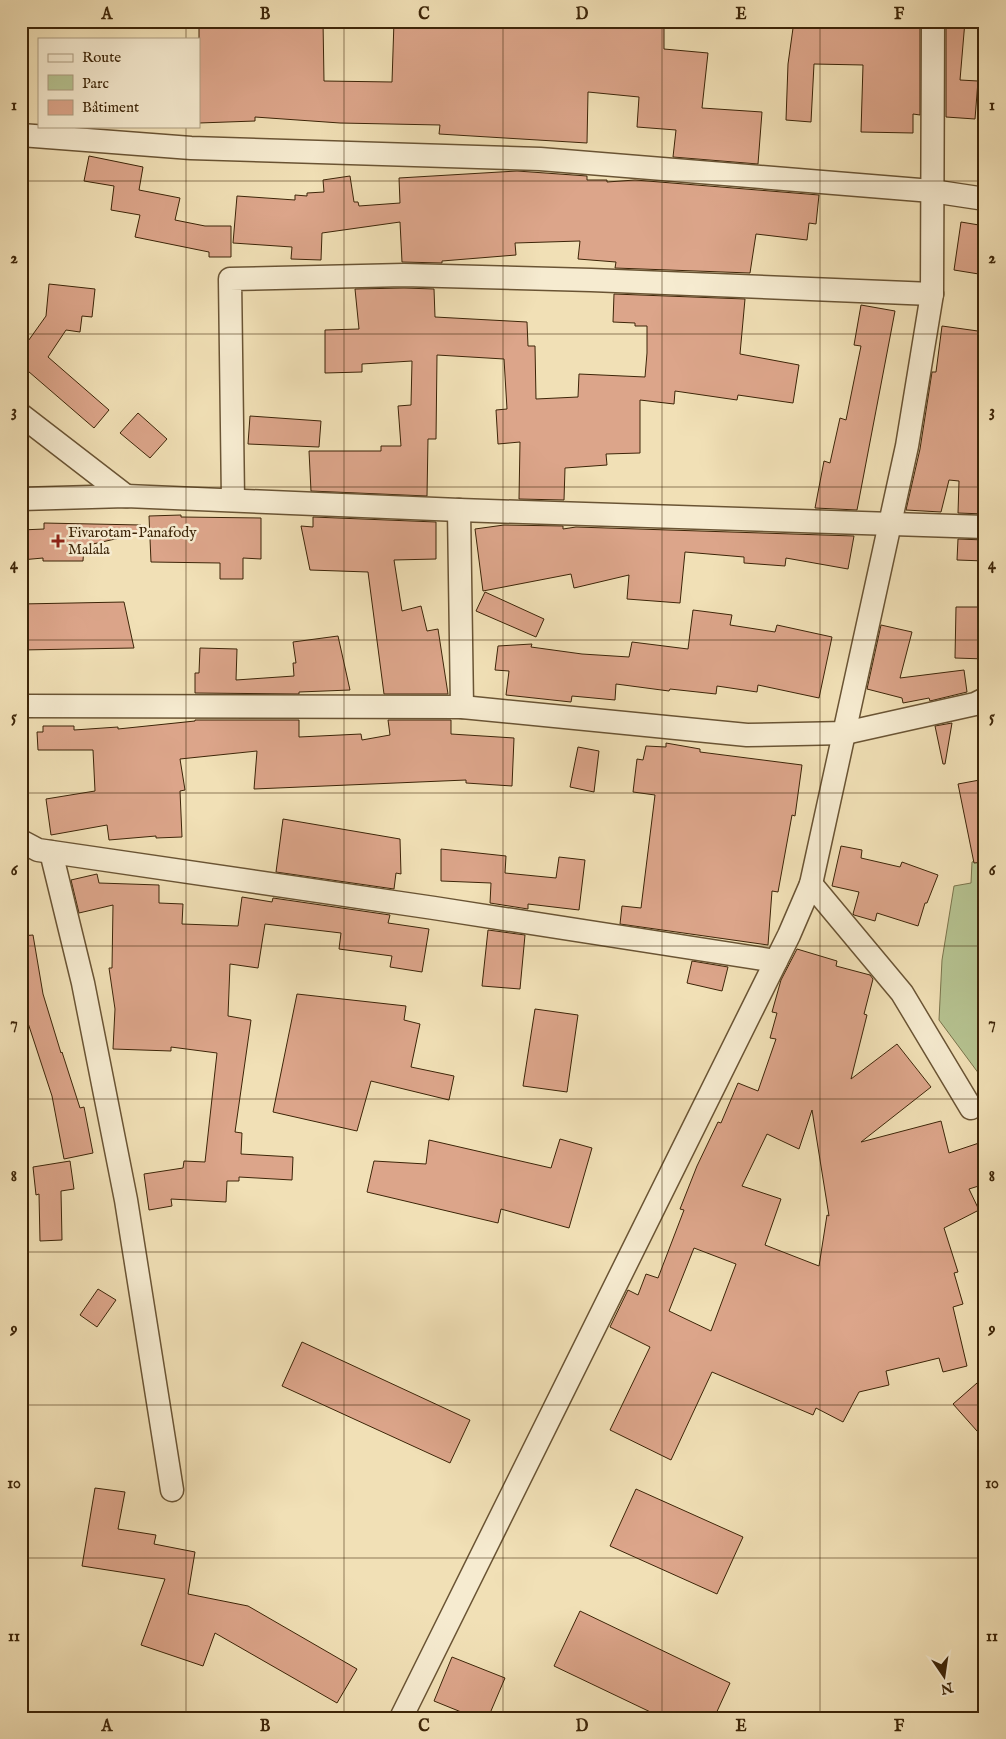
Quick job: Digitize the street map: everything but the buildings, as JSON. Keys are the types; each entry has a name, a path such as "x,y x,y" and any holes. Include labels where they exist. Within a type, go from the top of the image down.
{"street":[{"path":"401,1718 776,961 811,884 907,446 932,294 933,21"},
{"path":"21,135 191,148 540,159 932,191 985,199"},
{"path":"233,500 230,279 404,275 932,294"},
{"path":"21,415 126,496"},
{"path":"21,499 126,496 459,510 985,527"},
{"path":"459,510 462,707"},
{"path":"21,706 462,707 747,735 845,733 975,704 985,699"},
{"path":"21,841 38,850 776,961"},
{"path":"52,852 83,982 126,1200 172,1490"},
{"path":"811,884 902,993 971,1108"}],"green space":[{"path":"985,857 985,1082 939,1020 942,960 954,886 971,883 972,862"}],"place":[{"name":"Fivarotam-Panafody Malala","path":"58,541"}]}
